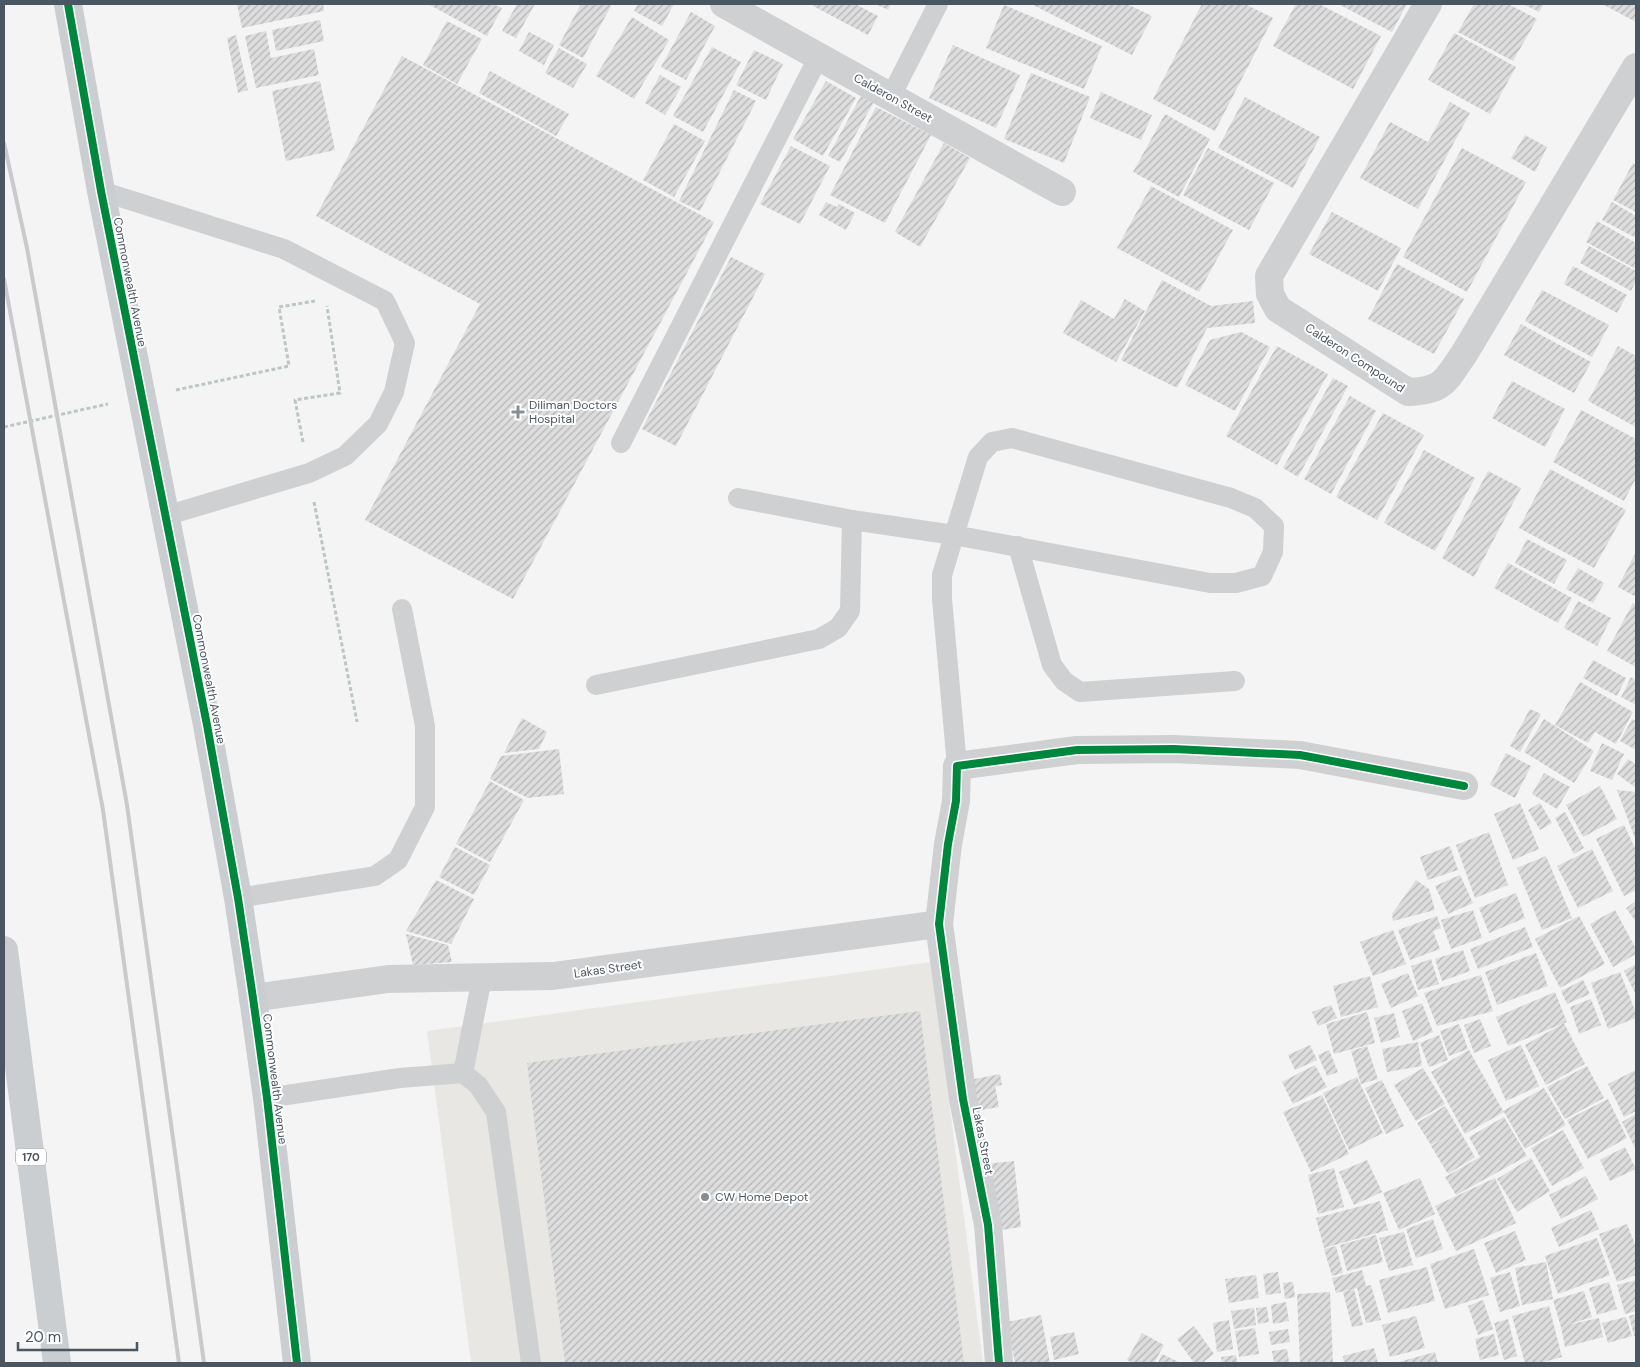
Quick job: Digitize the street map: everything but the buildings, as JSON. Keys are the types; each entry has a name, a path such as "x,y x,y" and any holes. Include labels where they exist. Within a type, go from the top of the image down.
{"main road":[{"name":"Commonwealth Avenue","path":"68,4 101,191 207,725 238,898 267,1098 297,1363"},
{"name":"170","path":"4,950 57,1363"}],"street":[{"name":"Calderon Street","path":"724,4 1062,192"},
{"name":"Calderon Compound","path":"1428,4 1269,276 1270,294 1278,308 1408,392 1426,392 1442,384 1453,369 1636,67"},
{"path":"939,924 948,844 956,801 957,766 1077,750 1174,749 1300,755 1464,786"},
{"name":"Lakas Street","path":"254,998 388,979 553,976 939,924 963,1099 988,1225 999,1363"}],"lane":[{"path":"891,96 938,4"},
{"path":"621,443 819,56"},
{"path":"101,191 284,249 385,301 405,343 394,392 378,424 345,456 309,473 165,516"},
{"path":"738,498 852,520 954,534 1210,583 1236,583 1262,576 1273,552 1274,526 1255,508 1231,498 1012,438 992,442 978,457 954,534 942,575 942,598 957,766"},
{"path":"596,685 819,639 838,628 850,611 852,520"},
{"path":"1018,546 1052,665 1064,681 1080,692 1235,682"},
{"path":"238,898 375,876 398,860 425,807 425,726 402,609"},
{"path":"463,1072 482,978"},
{"path":"267,1098 400,1078 463,1072 478,1085 496,1112 531,1363"}],"path":[{"path":"326,300 340,393 295,400 357,722"},
{"path":"289,366 279,307 317,301"}],"shaded area":[{"name":"CW Home Depot","path":"931,962 983,1363 471,1363 427,1031"}],"railway":[{"path":"4,143 27,248 127,805 204,1363"},
{"path":"4,279 103,810 179,1363"}],"cycle path":[{"path":"68,4 101,191 207,725 238,898 267,1098 297,1363"},
{"path":"999,1363 988,1225 963,1099 939,924 948,844 956,801 957,766 1077,750 1174,749 1300,755 1464,786"}],"place":[{"name":"Diliman Doctors Hospital","path":"518,412"},
{"name":"CW Home Depot","path":"705,1197"}]}
